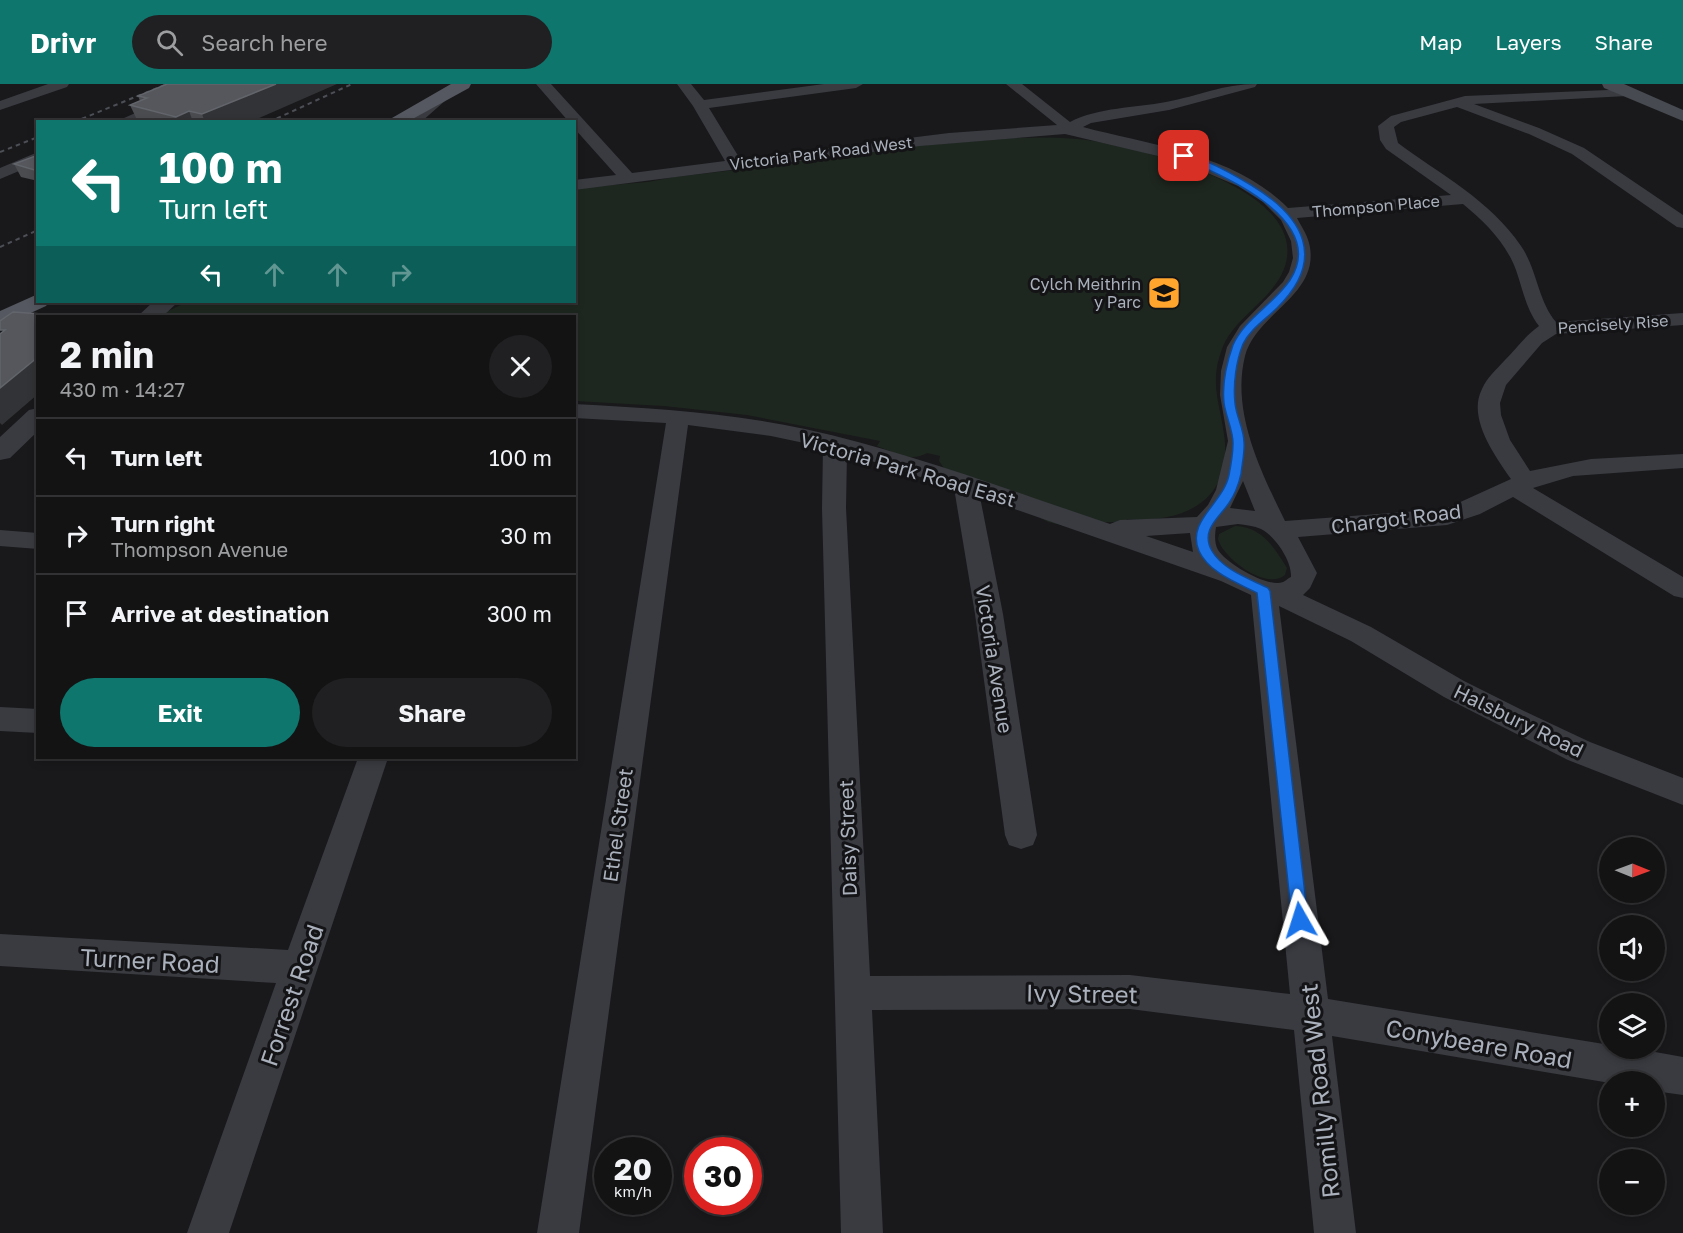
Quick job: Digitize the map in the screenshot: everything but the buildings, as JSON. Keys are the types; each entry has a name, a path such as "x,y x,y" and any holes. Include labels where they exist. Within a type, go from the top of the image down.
{"main road":[{"path":"397,120 463,84"},
{"path":"1610,84 1683,116"},
{"path":"0,320 36,302"}],"street":[{"path":"0,106 62,84"},
{"path":"127,120 213,84"},
{"path":"543,84 576,120"},
{"path":"684,84 700,105 735,164"},
{"path":"700,105 856,84"},
{"path":"1013,84 1062,121 1068,129 1144,145 1196,161 1251,187 1284,214 1296,231 1301,245 1302,261 1295,279 1288,291 1251,326 1239,344 1231,372 1229,403 1239,442 1277,527 1304,570 1304,578 1297,587 1269,592"},
{"path":"1068,129 1087,119 1170,106 1250,84"},
{"path":"1551,328 1542,319 1524,267 1516,252 1490,219 1467,199 1392,146 1386,126 1389,122 1456,102 1477,99 1627,92"},
{"path":"413,120 441,97"},
{"path":"1456,102 1534,131 1578,152 1683,223"},
{"path":"576,120 628,178"},
{"name":"Victoria Park Road West","path":"576,184 982,133 1068,129"},
{"path":"0,174 36,158"},
{"name":"Thompson Place","path":"1284,214 1467,199"},
{"path":"150,315 166,303"},
{"name":"Pencisely Rise","path":"1519,485 1494,427 1489,407 1491,393 1530,343 1551,328 1683,319"},
{"name":"Victoria Park Road East","path":"576,411 678,418 757,428 834,443 965,483 1231,574"},
{"path":"0,452 36,418"},
{"name":"Ethel Street","path":"558,1233 678,418"},
{"path":"1231,574 1205,551 1202,539 1208,521 1224,502 1235,477 1239,442"},
{"name":"Daisy Street","path":"834,443 834,508 862,1233"},
{"name":"Chargot Road","path":"1037,507 1095,524 1125,528 1208,521 1238,516 1277,527 1447,517 1473,509 1519,485 1558,471 1683,461"},
{"name":"Victoria Avenue","path":"965,483 989,614 1021,835"},
{"path":"1519,485 1683,589"},
{"path":"0,538 36,541"},
{"name":"Halsbury Road","path":"1231,574 1361,634 1454,689 1579,751 1683,792"},
{"name":"Halsbury Road","path":"1304,578 1361,634"},
{"name":"Romilly Road West","path":"1269,592 1335,1233"},
{"path":"0,718 36,721"},
{"name":"Forrest Road","path":"208,1233 373,759"},
{"name":"Turner Road","path":"0,950 301,968"},
{"name":"Ivy Street","path":"853,993 1130,992 1311,1014"},
{"name":"Conybeare Road","path":"1311,1014 1683,1076"}],"shaded area":[{"path":"1017,138 1089,140 1153,154 1220,179 1250,196 1273,216 1286,239 1285,266 1272,289 1235,327 1222,349 1216,374 1216,386 1225,443 1224,464 1219,481 1210,495 1182,513 1147,519 1127,519 1125,522 1103,522 1078,529 1048,522 946,471 939,461 940,456 927,453 914,457 902,456 877,446 880,441 747,415 664,406 576,401 576,315 163,315 185,303 576,303 576,188 648,182 797,163 816,156 856,154 876,149"},
{"path":"1235,526 1260,534 1287,568 1285,575 1277,579 1267,579 1257,576 1236,563 1218,539 1219,534"}],"railway":[{"path":"79,120 167,84"},
{"path":"273,120 352,84"},
{"path":"0,152 36,138"},
{"path":"0,247 36,231"}],"place":[{"name":"Cylch Meithrin y Parc","path":"1164,293"}],"route":[{"path":"1184,156 1226,173 1270,200 1296,231 1301,245 1302,261 1288,291 1251,326 1239,344 1231,372 1229,403 1239,442 1235,477 1224,502 1204,524 1202,539 1205,551 1214,562 1245,583 1264,591 1300,920"}]}
